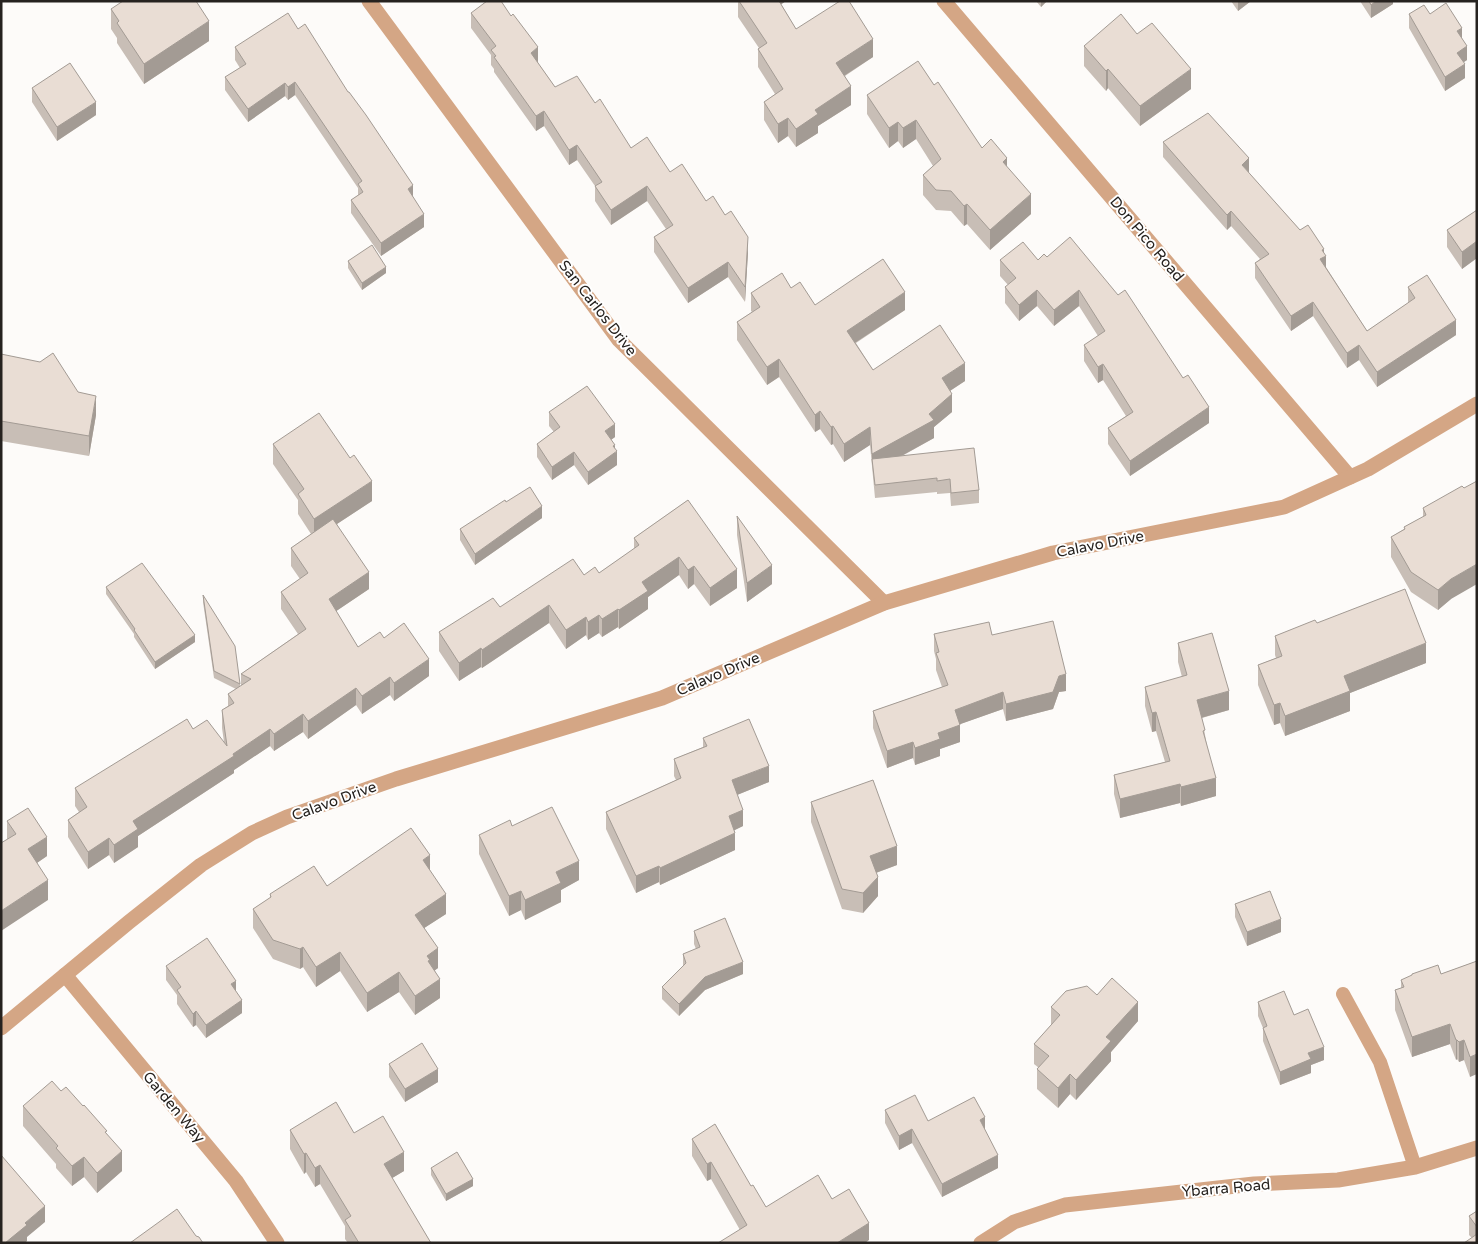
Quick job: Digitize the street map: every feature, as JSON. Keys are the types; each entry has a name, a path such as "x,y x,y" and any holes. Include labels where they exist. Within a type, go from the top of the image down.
{"street":[{"name":"San Carlos Drive","path":"369,1 619,340 884,604"},
{"name":"Don Pico Road","path":"944,1 1350,476"},
{"name":"Calavo Drive","path":"1,1028 201,865 261,829 288,817 396,778 662,698 884,604 1053,553 1284,507 1368,469 1477,404"},
{"name":"Garden Way","path":"65,975 236,1182 276,1243"},
{"name":"Ybarra Road","path":"981,1243 1014,1222 1066,1205 1254,1184 1338,1180 1414,1167 1477,1148"}],"lane":[{"path":"1343,994 1380,1062 1414,1167"}],"building":[{"path":"123,1 196,1 209,21 144,64 117,23 119,21 111,9"},
{"path":"487,1 501,1 511,16 513,14 538,47 531,53 555,87 577,76 595,103 600,99 631,148 647,137 670,172 682,164 706,201 713,196 725,215 731,211 748,237 745,287 728,262 688,288 654,237 673,225 647,186 611,210 595,186 602,182 577,145 569,150 544,111 536,116 494,57 496,56 491,50 496,46 471,13"},
{"path":"739,1 779,1 796,29 840,1 849,1 873,39 836,63 851,86 815,110 818,114 796,129 788,118 778,124 764,102 783,89 758,49 767,43"},
{"path":"1446,3 1462,28 1457,31 1467,46 1457,53 1465,64 1445,77 1409,14 1424,5 1430,14"},
{"path":"288,13 298,29 305,24 348,92 366,115 413,185 408,189 424,214 381,243 351,200 363,192 358,184 362,181 295,82 288,87 285,83 248,109 225,77 246,64 235,47"},
{"path":"1121,14 1137,34 1152,23 1191,69 1140,106 1108,69 1106,71 1084,46"},
{"path":"918,61 934,85 938,82 982,148 991,139 1007,158 1003,162 1031,194 990,230 967,204 964,206 951,191 936,190 923,175 941,159 916,120 903,128 898,122 889,128 867,95"},
{"path":"70,63 96,102 57,127 32,88"},
{"path":"1208,113 1249,158 1242,165 1300,230 1308,225 1324,249 1322,250 1326,256 1320,259 1367,331 1415,298 1408,287 1427,275 1456,320 1377,372 1359,345 1347,353 1313,302 1291,316 1255,263 1269,254 1231,211 1227,215 1163,142"},
{"path":"1477,210 1477,241 1462,252 1447,230"},
{"path":"1070,237 1118,295 1125,290 1183,378 1188,375 1209,407 1130,461 1108,428 1133,412 1103,364 1098,367 1084,345 1105,331 1079,290 1054,310 1037,290 1019,305 1005,287 1016,278 1000,260 1023,242 1038,260 1044,254 1047,257"},
{"path":"372,245 386,267 362,283 348,261"},
{"path":"883,259 905,292 847,331 873,370 940,325 965,363 942,378 952,394 929,414 934,420 872,454 870,427 844,444 833,426 831,427 820,411 815,415 779,359 767,367 737,322 760,307 751,293 782,273 791,288 800,282 815,305"},
{"path":"53,353 78,392 96,396 89,436 1,421 1,354 40,362"},
{"path":"587,386 615,424 605,431 617,451 588,472 574,452 552,467 537,444 560,427 549,412"},
{"path":"319,413 350,458 354,455 372,481 314,519 298,494 304,489 273,444"},
{"path":"974,448 979,490 951,493 950,479 937,481 937,478 875,485 872,459"},
{"path":"1477,481 1477,564 1451,579 1438,590 1411,572 1391,537 1405,529 1404,527 1426,515 1423,508 1462,486 1464,488"},
{"path":"530,487 542,506 475,554 460,529 505,500 506,502"},
{"path":"688,500 737,569 710,588 694,566 688,570 679,557 642,582 648,591 602,619 599,615 588,622 586,617 566,630 549,605 482,650 481,648 459,663 439,632 493,598 500,607 573,559 584,575 595,567 599,573 639,545 634,538"},
{"path":"737,516 772,565 747,583"},
{"path":"333,519 369,572 329,599 358,647 380,632 384,638 404,623 429,659 394,683 390,677 362,696 356,688 308,721 303,714 274,734 270,729 233,754 234,756 133,821 138,829 114,845 109,838 88,852 68,820 87,807 75,788 187,719 193,729 207,720 227,746 222,710 234,703 228,694 251,679 241,674 306,629 281,592 308,573 291,548"},
{"path":"142,563 195,635 155,662 106,587"},
{"path":"1405,589 1426,643 1344,676 1350,691 1285,716 1280,703 1274,705 1258,665 1282,656 1275,636 1315,620 1317,623"},
{"path":"203,595 235,646 240,684 214,671"},
{"path":"1053,621 1066,674 1059,676 1053,692 1006,704 1003,692 955,710 960,725 938,733 940,739 915,748 913,742 887,751 873,711 948,685 936,653 939,652 934,634 989,622 992,635"},
{"path":"1212,633 1229,691 1197,700 1205,730 1203,731 1216,778 1181,787 1180,784 1120,799 1114,775 1170,761 1156,712 1152,713 1145,687 1187,675 1178,643"},
{"path":"749,719 769,766 732,780 743,810 729,816 735,833 660,868 659,866 636,876 606,812 681,778 674,759 707,746 703,738"},
{"path":"873,780 897,846 870,856 878,877 863,893 842,889 811,802"},
{"path":"552,807 579,861 556,872 561,883 525,900 521,891 509,896 479,835 510,820 512,826"},
{"path":"28,808 47,837 28,849 48,880 1,911 1,843 16,834 7,821"},
{"path":"411,828 430,855 423,860 446,894 415,915 438,948 427,956 430,960 428,961 440,979 415,996 399,972 367,993 340,952 316,967 303,947 300,949 273,940 253,909 271,897 270,894 314,866 327,886"},
{"path":"1270,891 1281,919 1247,932 1235,904"},
{"path":"725,918 743,962 705,977 679,1004 662,987 686,963 683,954 700,947 694,931"},
{"path":"207,938 236,981 231,984 242,1000 206,1025 196,1011 193,1014 177,990 181,987 166,966"},
{"path":"1477,961 1477,1054 1470,1057 1464,1040 1459,1042 1456,1040 1450,1024 1412,1037 1395,990 1404,987 1401,980 1438,965 1441,974"},
{"path":"1112,978 1138,1002 1106,1037 1111,1041 1076,1080 1070,1074 1058,1088 1037,1069 1049,1056 1034,1044 1060,1015 1051,1007 1066,991 1087,986 1097,995"},
{"path":"1284,991 1294,1015 1308,1009 1324,1047 1308,1053 1311,1059 1280,1072 1263,1028 1267,1026 1258,1002"},
{"path":"422,1043 438,1069 405,1089 389,1064"},
{"path":"52,1081 61,1091 66,1087 84,1105 122,1151 97,1173 84,1157 72,1166 56,1148 58,1146 23,1106"},
{"path":"915,1095 928,1121 974,1097 985,1117 980,1120 998,1155 942,1184 912,1129 899,1136 885,1110"},
{"path":"336,1102 354,1133 383,1116 404,1152 384,1164 431,1243 359,1243 345,1220 351,1216 320,1165 315,1168 290,1130"},
{"path":"715,1124 751,1186 753,1185 766,1207 818,1175 832,1199 849,1189 869,1223 837,1243 718,1243 747,1225 711,1162 707,1164 692,1139"},
{"path":"457,1152 473,1179 446,1194 431,1168"},
{"path":"1,1155 45,1206 25,1223 27,1225 5,1243 1,1243"},
{"path":"177,1209 203,1243 130,1243"},
{"path":"1477,1211 1477,1227 1469,1216"},
{"path":"1477,1234 1477,1243 1464,1243"}]}
